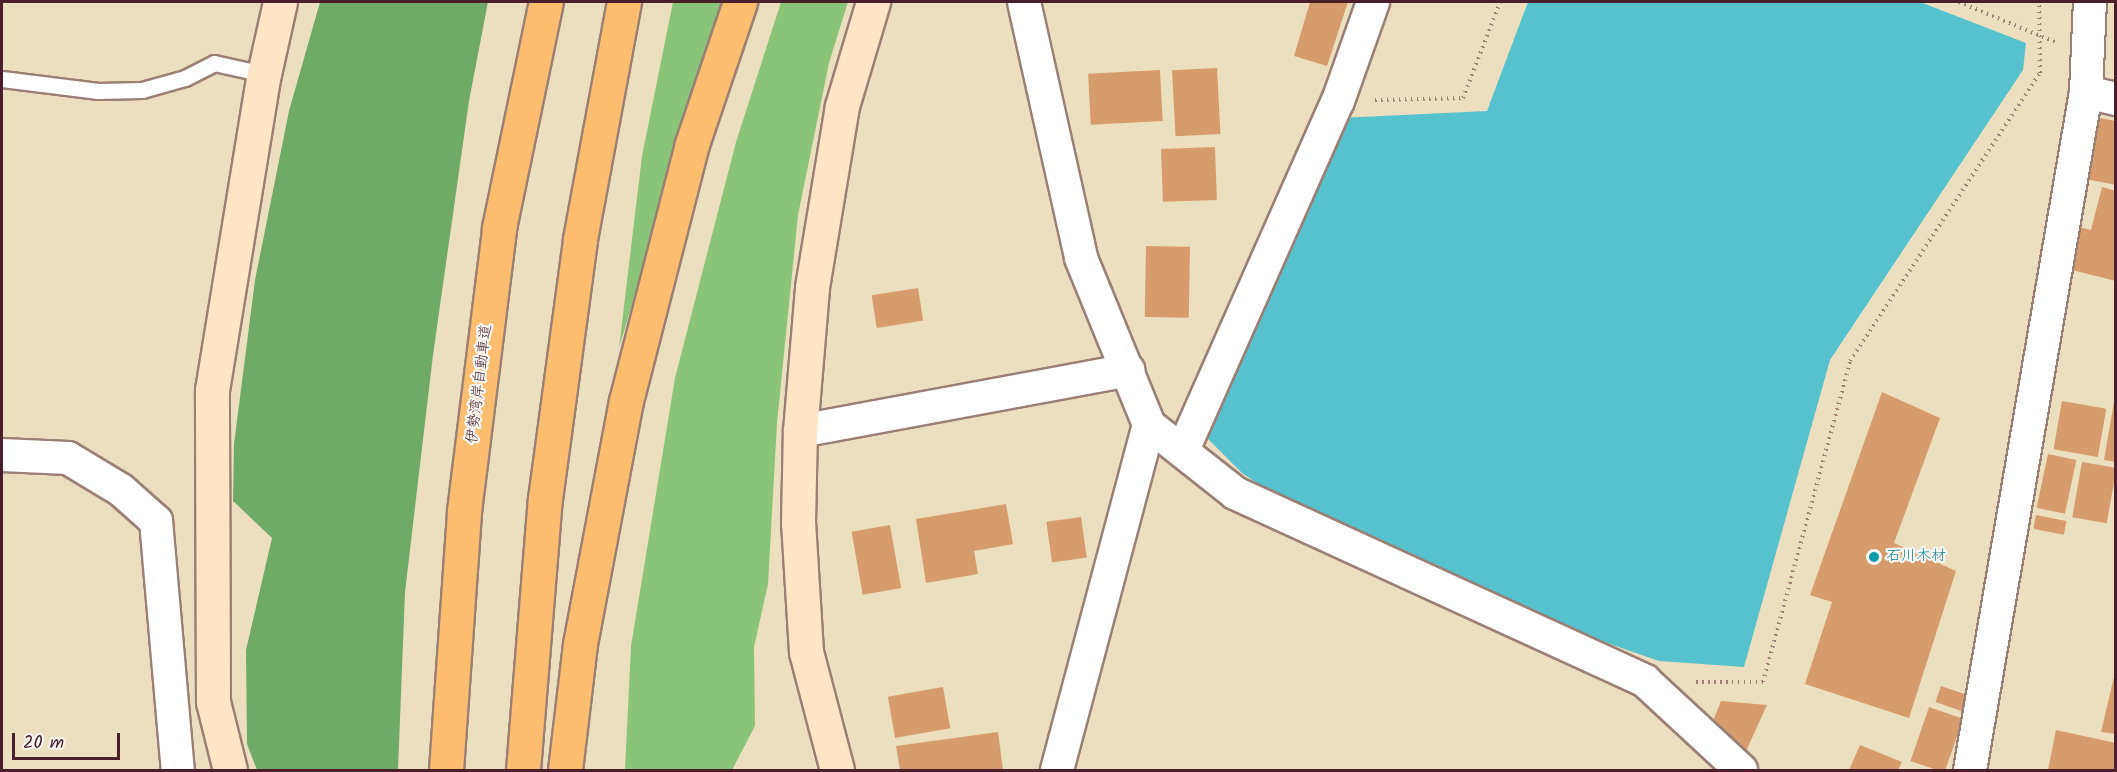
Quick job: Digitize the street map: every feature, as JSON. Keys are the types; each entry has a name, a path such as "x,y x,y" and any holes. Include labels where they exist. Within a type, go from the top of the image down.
{"highway":[{"name":"伊勢湾岸自動車道","path":"446,771 464,511 499,228 546,2"},
{"path":"523,771 544,499 580,239 624,2"},
{"path":"565,771 580,644 626,401 692,144 740,2"}],"street":[{"path":"230,771 213,702 212,390 264,74 280,2"},
{"path":"837,771 806,652 798,522 800,431 812,287 834,151 842,106 873,2"},
{"path":"1024,2 1081,258 1149,425 1235,493 1645,681 1731,766"},
{"path":"1183,450 1338,101 1373,2"},
{"path":"1970,771 2101,96 2088,57 2090,2"},
{"path":"800,431 1128,369"},
{"path":"1057,771 1149,425"},
{"path":"2,455 68,458 121,490 156,521 178,771"}],"lane":[{"path":"2,79 98,91 142,90 185,78 214,63 264,74"}],"path":[{"path":"1338,101 1463,98 1500,2"},
{"path":"1959,2 2039,34 2088,57"},
{"path":"1645,681 1762,682 1850,361 2040,73 2039,2"}],"green space":[{"path":"320,2 488,2 469,101 433,355 405,592 398,770 257,770 247,744 246,650 272,538 233,501 234,444 255,280 289,111"},
{"path":"673,2 721,2 619,348 642,156"},
{"path":"781,2 848,2 829,63 798,215 777,423 768,584 754,647 755,726 732,770 625,770 631,646 675,378 736,142"}],"water":[{"path":"1528,2 1920,2 2026,43 2023,70 1830,360 1744,667 1659,661 1578,633 1282,500 1242,473 1203,434 1340,118 1487,111"}],"building":[{"path":"1310,2 1348,2 1327,66 1294,56"},
{"path":"1217,68 1220,134 1176,136 1172,70"},
{"path":"1160,70 1163,121 1091,125 1088,74"},
{"path":"2099,118 2116,121 2116,185 2086,179"},
{"path":"1215,147 1217,200 1163,202 1161,149"},
{"path":"2102,187 2116,191 2116,281 2068,269 2079,227 2091,230"},
{"path":"1146,246 1190,247 1189,318 1145,317"},
{"path":"918,288 923,321 877,328 872,295"},
{"name":"石川木材","path":"1882,392 1940,418 1894,543 1956,571 1909,718 1805,684 1832,602 1810,595"},
{"path":"2062,401 2106,409 2098,457 2053,449"},
{"path":"2114,402 2116,403 2116,462 2104,460"},
{"path":"2048,454 2076,460 2065,514 2037,508"},
{"path":"2082,462 2116,468 2107,523 2072,517"},
{"path":"1006,504 1013,544 974,551 978,574 926,583 916,519"},
{"path":"2036,515 2066,521 2064,535 2033,529"},
{"path":"1081,517 1087,558 1052,562 1046,522"},
{"path":"890,525 901,588 863,595 852,532"},
{"path":"2116,668 2116,734 2101,732"},
{"path":"1941,686 1970,696 1965,712 1935,702"},
{"path":"943,687 950,728 895,738 888,697"},
{"path":"1721,701 1767,705 1746,751 1711,726"},
{"path":"1929,707 1963,719 1945,770 1937,770 1910,761"},
{"path":"2056,730 2116,743 2116,770 2048,770"},
{"path":"998,732 1003,770 900,770 896,746"},
{"path":"1860,745 1902,762 1898,770 1849,770"}],"place":[{"name":"石川木材","path":"1874,557"}]}
